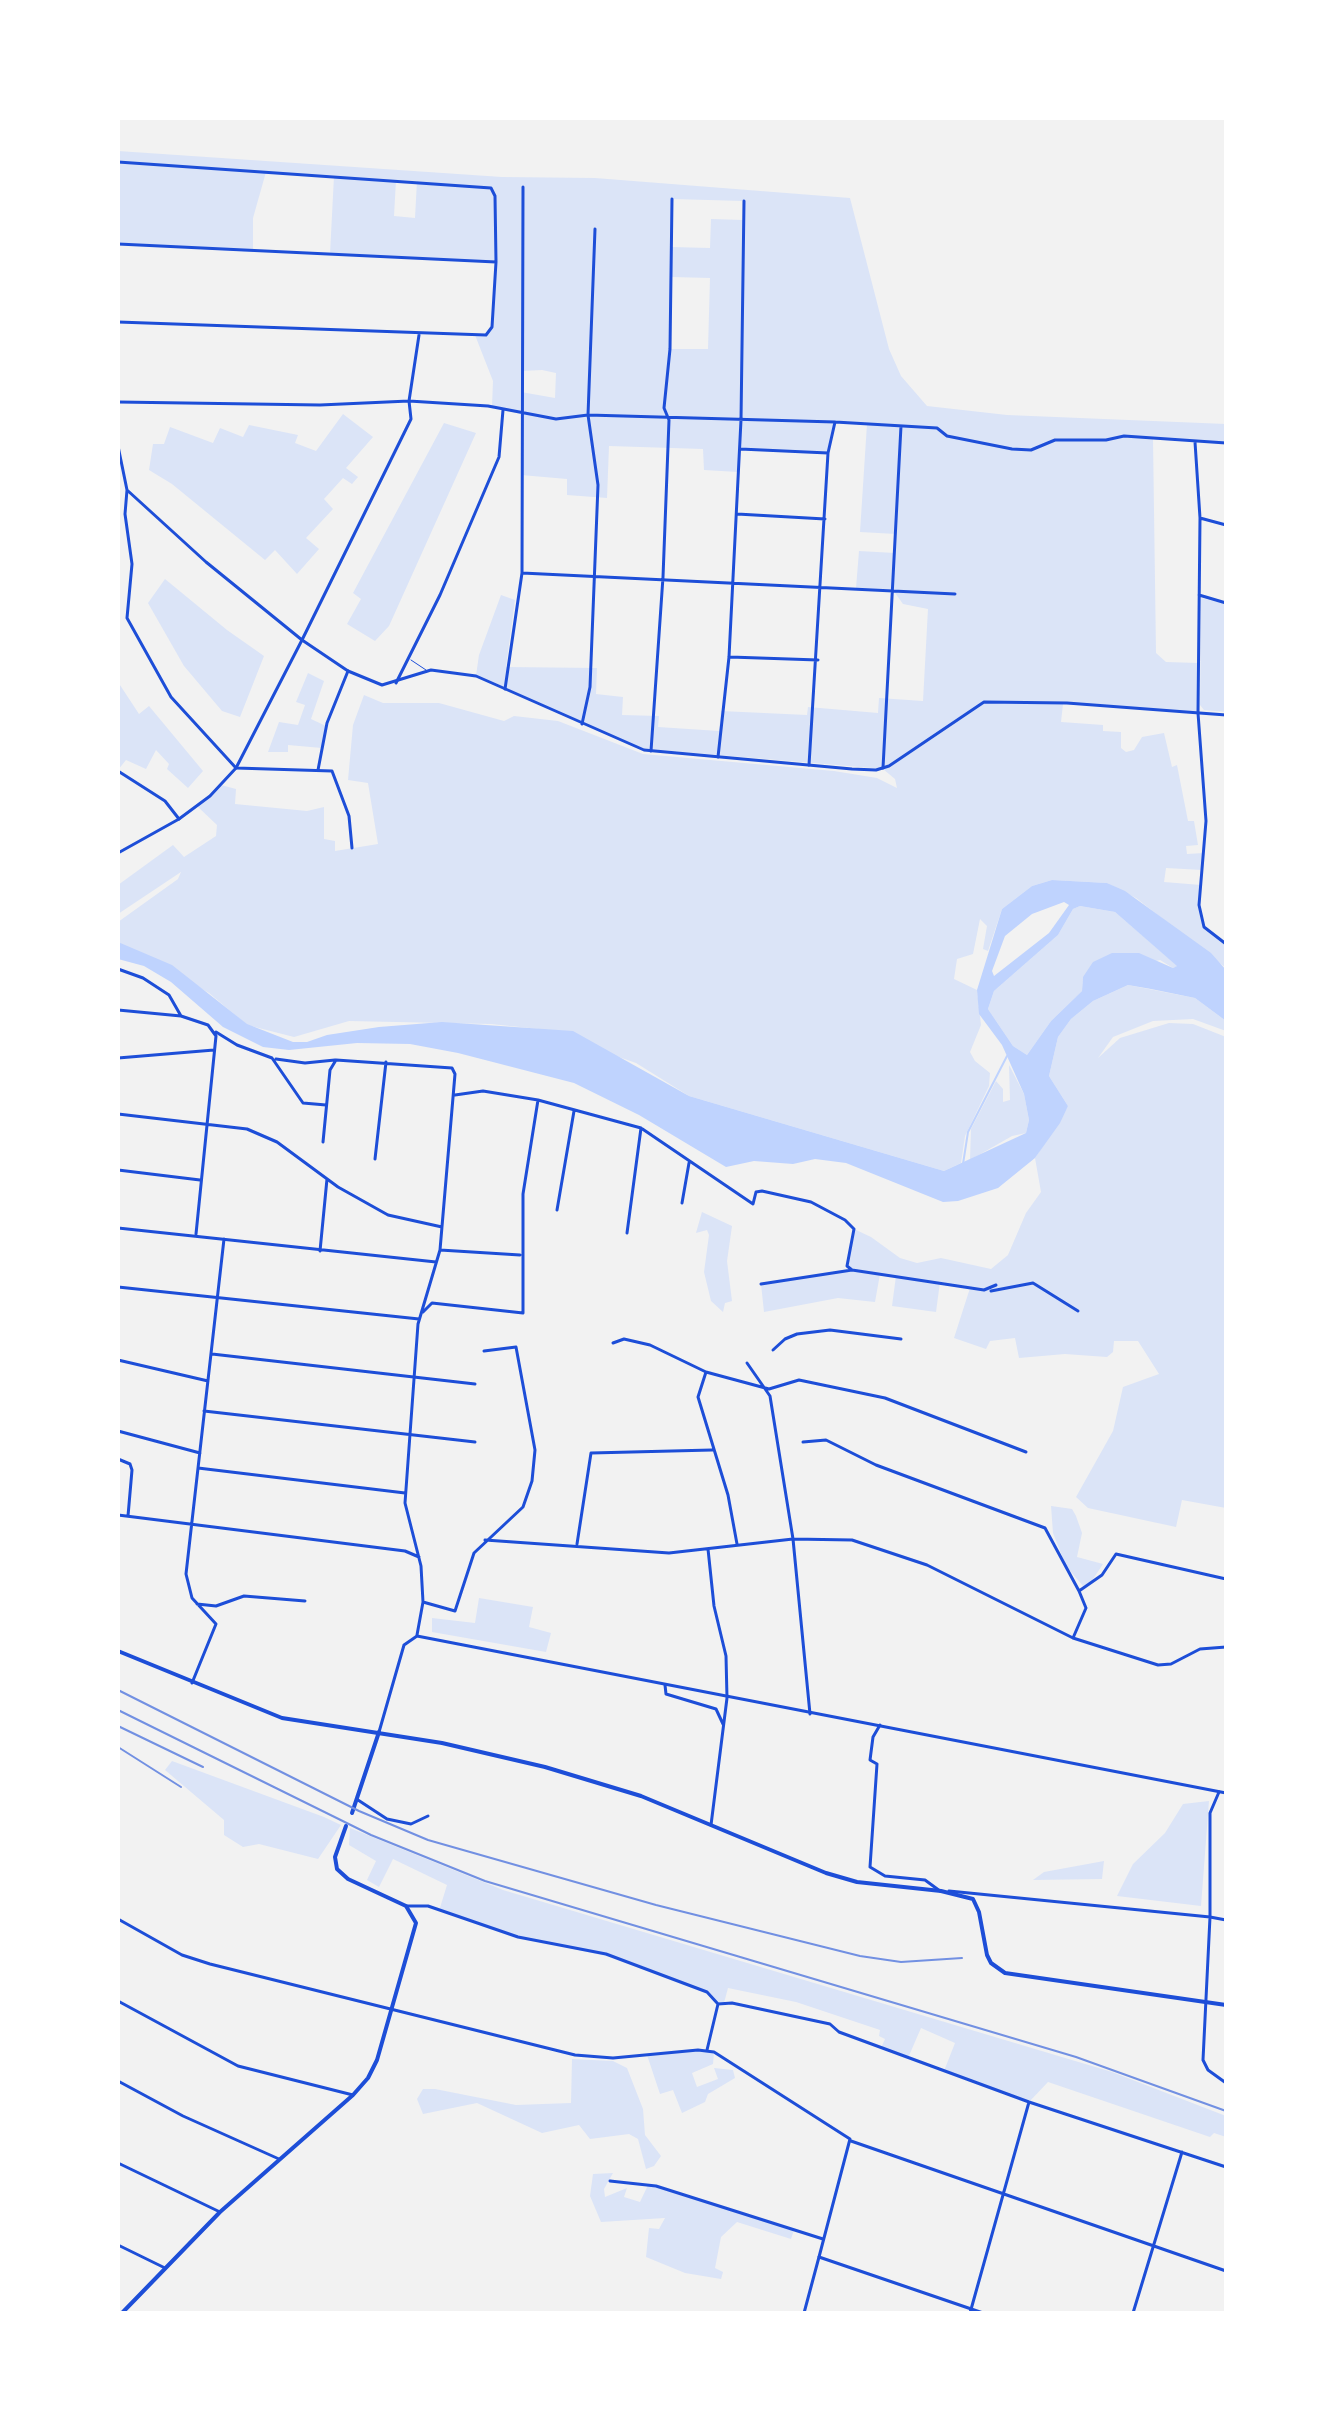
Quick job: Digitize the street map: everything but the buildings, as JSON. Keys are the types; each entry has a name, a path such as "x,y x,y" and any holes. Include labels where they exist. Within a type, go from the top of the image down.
{"main road":[{"path":"118,1651 282,1718 379,1732 545,1767 641,1796 857,1882 941,1891 973,1899 991,1963 1005,1973 1226,2005"},
{"path":"352,1813 379,1732"},
{"path":"123,2311 220,2212 353,2095 368,2078 377,2060 416,1929 414,1916 406,1906 348,1879 337,1869 335,1857 346,1826"}],"street":[{"path":"118,162 491,188 495,196 496,262 492,327 486,335 118,322"},
{"path":"505,689 522,573 523,187"},
{"path":"651,751 663,577 669,420 664,408 670,349 672,199"},
{"path":"718,757 729,657 741,420 744,201"},
{"path":"582,724 590,687 598,485 588,415 595,229"},
{"path":"118,244 496,262"},
{"path":"118,853 179,819 210,796 236,768 411,419 409,401 419,335"},
{"path":"118,402 320,405 409,401 457,403 556,419 588,415 669,420 835,422 937,428 947,436 1031,450 1055,440 1106,440 1124,436 1226,443"},
{"path":"396,683 499,457 503,410"},
{"path":"809,765 818,660 828,453 835,422"},
{"path":"883,768 901,426"},
{"path":"1195,442 1200,518 1198,713 1206,821 1199,905 1204,927 1226,944"},
{"path":"118,446 127,490 125,514 132,564 127,618 171,697 236,768 332,771 349,816 352,848"},
{"path":"739,449 828,453"},
{"path":"127,490 206,562 302,640 348,671 382,685 427,671 467,674 651,751 809,765 883,768 984,702 1067,703 1226,715"},
{"path":"736,514 825,519"},
{"path":"1200,518 1226,525"},
{"path":"522,573 663,577 955,594"},
{"path":"1199,595 1226,603"},
{"path":"729,657 818,660"},
{"path":"318,771 327,723 348,671"},
{"path":"118,771 165,801 179,819"},
{"path":"118,969 143,978 169,995 181,1016"},
{"path":"118,1010 181,1016 237,1045 272,1058 305,1063 336,1060 452,1068 457,1079 440,1250 420,1317 406,1493 407,1517 419,1557 423,1602 417,1636 404,1645 379,1732"},
{"path":"196,1236 216,1036 213,1030"},
{"path":"118,1058 214,1050"},
{"path":"272,1058 303,1103 327,1105"},
{"path":"323,1142 330,1070 336,1060"},
{"path":"375,1159 386,1062"},
{"path":"455,1095 483,1091 538,1100 641,1128 753,1204 756,1192 762,1191 811,1202 845,1220 854,1229 847,1266 852,1270"},
{"path":"420,1317 432,1303 523,1313 520,1255 523,1194 538,1100"},
{"path":"557,1210 574,1111"},
{"path":"118,1114 247,1129 277,1142 327,1179 388,1215 442,1227"},
{"path":"627,1233 641,1128"},
{"path":"682,1203 689,1163"},
{"path":"118,1170 200,1180"},
{"path":"320,1251 327,1179"},
{"path":"118,1228 437,1263"},
{"path":"192,1683 216,1624 197,1604 186,1583 224,1239"},
{"path":"440,1250 520,1255"},
{"path":"761,1284 852,1270 988,1291 1033,1283 1078,1311"},
{"path":"988,1291 996,1285"},
{"path":"118,1287 420,1317"},
{"path":"773,1350 785,1339 797,1334 830,1330 901,1339"},
{"path":"613,1343 624,1339 650,1345 706,1372 766,1388 799,1380 885,1398 1026,1452"},
{"path":"423,1602 455,1611 474,1553 523,1507 532,1481 535,1450 516,1347 484,1351"},
{"path":"211,1354 475,1384"},
{"path":"118,1360 208,1381"},
{"path":"747,1363 766,1388 793,1539 810,1714"},
{"path":"706,1372 698,1397 728,1495 737,1544"},
{"path":"204,1411 475,1442"},
{"path":"118,1431 200,1453"},
{"path":"803,1442 826,1440 876,1465 1045,1528 1086,1608 1073,1638"},
{"path":"577,1544 587,1458 591,1453 712,1450"},
{"path":"118,1459 130,1464 132,1470 128,1516"},
{"path":"198,1468 406,1493"},
{"path":"118,1515 405,1551 419,1557"},
{"path":"485,1540 577,1544 648,1553 822,1537 872,1544 927,1565 1073,1638 1158,1665 1171,1664 1200,1649 1226,1647"},
{"path":"708,1549 711,1584 726,1656 727,1698 711,1825"},
{"path":"1079,1591 1102,1575 1116,1554 1226,1579"},
{"path":"197,1604 216,1606 244,1596 305,1601"},
{"path":"417,1636 1226,1793"},
{"path":"665,1685 666,1694 716,1709 723,1727"},
{"path":"880,1725 873,1737 870,1760 877,1764 870,1867 885,1876 925,1880 941,1891 1085,1902 1226,1920"},
{"path":"1219,1792 1210,1813 1210,1917 1203,2060 1208,2070 1226,2083"},
{"path":"358,1800 387,1819 419,1824 428,1816"},
{"path":"406,1906 428,1906 518,1937 617,1957 707,1992 718,2004"},
{"path":"118,1919 196,1959 581,2056 623,2057 707,2050 844,2133 851,2141 1226,2271"},
{"path":"118,2001 238,2066 353,2095"},
{"path":"718,2004 732,2003 830,2024 839,2032 1029,2102 1226,2167"},
{"path":"707,2050 718,2004"},
{"path":"118,2081 183,2116 279,2159"},
{"path":"970,2311 1029,2102"},
{"path":"804,2313 851,2141"},
{"path":"1133,2313 1182,2152"},
{"path":"118,2163 220,2212"},
{"path":"610,2181 656,2186 823,2239"},
{"path":"118,2245 165,2268"},
{"path":"819,2257 983,2313"},
{"path":"118,2306 123,2311"}],"lane":[{"path":"408,659 427,671"}],"shaded area":[{"path":"118,151 502,177 595,178 850,198 889,349 901,376 927,406 1007,415 1226,424 1226,443 1153,439 1156,653 1166,662 1198,663 1198,713 1063,704 1061,722 1103,725 1103,731 1121,732 1121,748 1126,752 1134,750 1142,737 1164,733 1172,767 1177,765 1188,821 1194,821 1198,845 1186,846 1187,854 1204,853 1202,870 1166,868 1164,882 1201,885 1199,905 1204,927 1226,944 1226,968 1136,898 1107,883 1052,880 1032,886 1002,909 988,951 983,949 987,926 980,919 973,954 957,959 954,979 977,990 981,1025 970,1052 975,1061 990,1073 989,1086 965,1136 961,1163 944,1171 689,1096 636,1063 539,1029 491,1024 349,1021 294,1037 247,1025 209,993 118,942 118,922 178,879 181,872 118,914 118,885 173,845 184,857 216,836 217,825 197,806 221,785 236,789 235,804 307,811 324,807 324,839 335,841 335,851 378,844 368,783 348,780 353,725 364,695 383,703 439,703 504,721 514,716 558,721 643,754 834,771 877,778 897,788 895,779 883,769 636,748 476,676 479,655 501,595 515,600 506,667 597,668 596,694 623,697 622,715 659,716 658,727 719,731 721,711 807,715 808,707 878,713 879,698 923,701 928,609 903,604 893,590 856,588 859,551 895,553 896,534 860,532 867,424 835,422 828,453 739,449 738,472 704,470 703,449 609,446 607,498 567,495 567,479 521,475 521,414 492,407 493,381 475,335 486,335 492,327 496,262 330,254 334,176 266,172 253,218 253,252 118,244","holes":["396,180 417,181 415,218 394,216","672,199 744,201 743,220 711,219 710,248 671,247","672,277 710,278 708,349 670,349","521,371 556,373 555,398 521,392"]},
{"path":"343,414 373,437 346,468 358,477 352,484 343,478 324,499 333,509 306,538 319,549 297,574 275,550 265,560 172,484 149,470 153,444 164,444 170,427 213,443 220,428 243,437 249,425 298,435 295,443 316,451"},
{"path":"444,423 476,433 389,626 375,641 347,624 361,599 353,593"},
{"path":"165,579 264,656 240,717 222,711 184,666 148,603"},
{"path":"1201,598 1226,604 1226,712 1204,710 1200,705"},
{"path":"308,673 324,681 311,719 326,726 322,748 288,745 288,752 268,752 279,722 298,725 305,705 296,702"},
{"path":"118,682 139,714 149,706 203,771 188,788 167,769 169,764 156,750 146,769 126,760 118,770"},
{"path":"1080,906 1115,912 1178,966 1173,968 1160,960 1083,977 1082,991 1051,1021 1027,1055 1013,1046 988,1009 994,991 1058,935 1073,909"},
{"path":"1128,985 1195,998 1226,1021 1226,1031 1193,1019 1153,1021 1113,1037 1098,1058 1120,1038 1169,1023 1193,1024 1226,1037 1226,1508 1182,1500 1176,1527 1088,1508 1076,1497 1113,1431 1123,1387 1159,1374 1138,1341 1114,1341 1113,1352 1107,1357 1065,1354 1019,1358 1015,1338 990,1341 986,1349 954,1338 970,1288 940,1282 936,1312 892,1306 896,1276 880,1274 875,1302 838,1298 764,1312 761,1284 850,1270 847,1266 854,1229 900,1258 917,1263 941,1258 991,1269 1008,1255 1026,1213 1041,1192 1035,1158 1068,1106 1049,1076 1058,1037 1071,1019 1093,1001"},
{"path":"1009,1065 1024,1094 1029,1120 1026,1133 1012,1136 970,1160 971,1129 996,1081 1003,1089 1003,1102 1010,1100"},
{"path":"702,1212 732,1226 727,1261 732,1301 725,1303 723,1312 711,1301 704,1272 709,1235 707,1230 696,1233"},
{"path":"1051,1506 1072,1509 1076,1516 1082,1533 1077,1557 1103,1564 1091,1582 1083,1586 1066,1566 1053,1533"},
{"path":"479,1598 533,1607 529,1627 551,1633 546,1652 432,1632 432,1618 475,1623"},
{"path":"172,1761 341,1825 318,1859 259,1844 243,1847 224,1835 224,1820 165,1770"},
{"path":"1209,1801 1201,1906 1117,1896 1133,1864 1165,1833 1183,1804"},
{"path":"350,1828 503,1890 1112,2072 1226,2116 1226,2137 1214,2133 1210,2137 1048,2082 1029,2102 944,2071 955,2043 921,2028 908,2058 881,2048 885,2039 879,2036 880,2030 796,2002 728,1988 724,2003 718,2004 707,1992 629,1961 518,1937 439,1911 447,1885 393,1859 379,1887 367,1880 376,1861 349,1845"},
{"path":"1104,1861 1102,1879 1033,1880 1044,1872"},
{"path":"698,2050 714,2052 713,2064 692,2073 697,2087 718,2079 714,2068 733,2070 735,2078 708,2094 705,2102 682,2113 673,2090 660,2094 647,2055"},
{"path":"572,2059 613,2061 627,2068 643,2109 645,2135 661,2156 654,2166 646,2169 638,2139 629,2134 590,2139 579,2125 542,2133 477,2103 423,2114 417,2099 423,2089 435,2089 516,2105 571,2103"},
{"path":"613,2173 604,2189 605,2197 627,2188 624,2197 640,2202 648,2185 656,2186 794,2230 791,2239 737,2222 721,2237 715,2268 723,2272 721,2279 685,2273 646,2257 649,2228 659,2229 665,2218 601,2222 590,2196 593,2174"}],"water":[{"path":"1052,880 1107,883 1125,891 1211,953 1226,970 1226,1021 1195,998 1128,985 1093,1001 1071,1019 1058,1037 1049,1076 1068,1106 1060,1123 1035,1158 998,1188 958,1201 943,1202 846,1163 815,1159 793,1164 754,1161 726,1167 639,1115 574,1083 458,1053 410,1044 357,1043 289,1050 263,1047 223,1027 171,982 144,966 118,959 118,942 172,965 247,1024 293,1042 307,1042 327,1035 379,1027 442,1022 573,1031 689,1096 944,1171 1026,1133 1029,1120 1024,1094 1002,1045 979,1014 977,990 1002,909 1032,886","holes":["1064,902 1069,905 1049,933 994,976 992,971 1005,936 1032,914","1080,906 1115,912 1177,966 1173,968 1139,953 1112,953 1093,962 1083,977 1082,991 1051,1021 1027,1055 1013,1046 988,1009 994,991 1058,935 1073,909"]}],"waterway":[{"path":"963,1164 968,1132 1007,1056"}],"railway":[{"path":"118,1690 359,1811 428,1840 656,1905 860,1956 901,1962 962,1958"},
{"path":"118,1710 371,1835 485,1881 1076,2057 1226,2111"},
{"path":"118,1726 203,1767"},
{"path":"118,1747 181,1787"}]}
